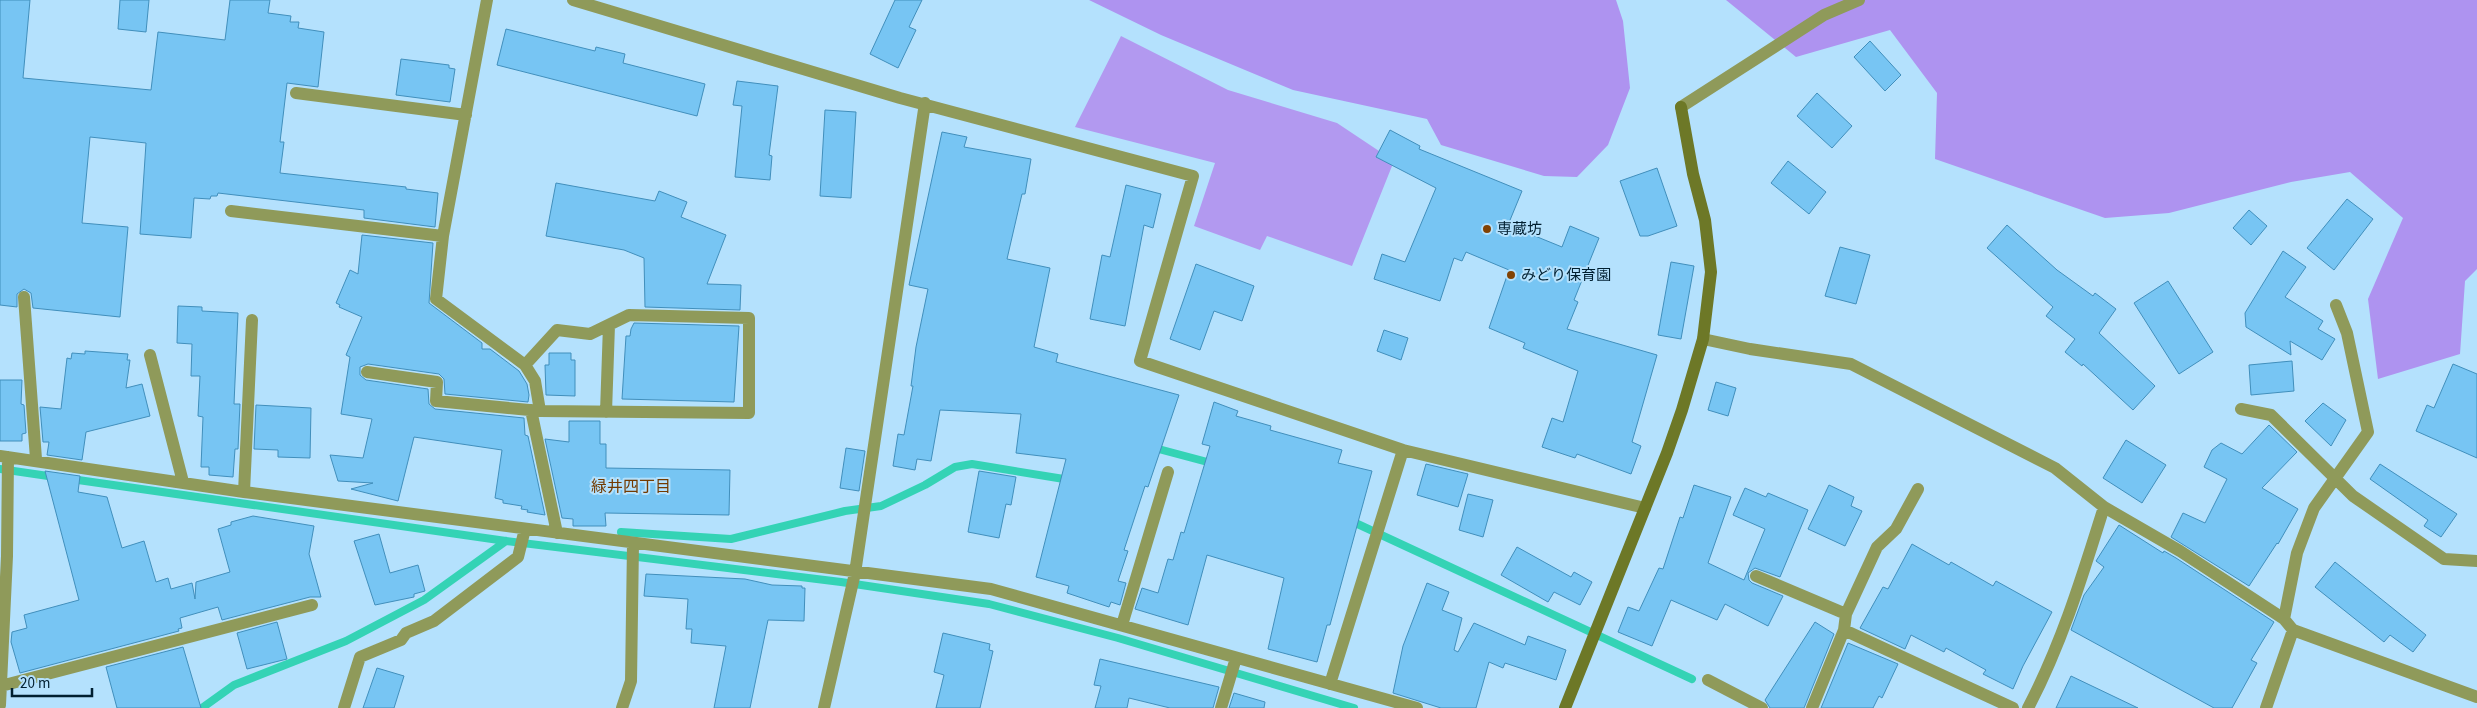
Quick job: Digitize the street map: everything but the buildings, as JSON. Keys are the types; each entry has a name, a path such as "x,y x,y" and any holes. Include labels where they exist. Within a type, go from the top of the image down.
{"street":[{"path":"487,0 444,236 436,299 525,365 535,382 536,410 557,533"},
{"path":"574,0 925,103 1193,176 1140,361 1403,450 1645,508"},
{"path":"1565,708 1682,410 1703,339 1711,272 1705,220 1681,107 1824,15 1859,0"},
{"path":"296,93 466,115"},
{"path":"824,708 856,573 925,103"},
{"path":"231,211 444,236"},
{"path":"24,297 36,459"},
{"path":"2284,619 2297,553 2314,508 2334,477 2368,432 2347,333 2336,305"},
{"path":"367,372 437,382 436,401 536,410 749,413 749,318 630,315 590,334 557,330 525,365"},
{"path":"244,492 252,320"},
{"path":"606,412 609,324"},
{"path":"1703,339 1750,349 1851,364 2055,468 2104,507 2180,551 2284,619 2293,630 2477,697"},
{"path":"150,355 183,482"},
{"path":"2241,409 2271,415 2353,496 2444,559 2477,561"},
{"path":"1330,684 1403,450"},
{"path":"0,705 4,456 36,459 244,492 856,573 991,589 1417,708"},
{"path":"1122,625 1168,472"},
{"path":"1812,708 1844,630 1846,614 1877,547 1896,529 1918,489"},
{"path":"2028,708 2050,665 2073,604 2104,507"},
{"path":"344,708 360,657 400,640 406,633 434,621 518,557 525,529"},
{"path":"622,708 631,681 633,544"},
{"path":"1756,576 1846,614"},
{"path":"1,686 312,605"},
{"path":"1844,630 2013,708"},
{"path":"2266,708 2293,630"},
{"path":"1221,708 1236,658"},
{"path":"1708,680 1758,707"}],"shaded area":[{"path":"1089,0 1616,0 1623,21 1630,88 1608,145 1577,177 1544,176 1441,145 1427,119 1293,90 1161,35"},
{"path":"1726,0 2477,0 2477,269 2465,281 2460,354 2378,379 2368,299 2403,218 2350,172 2291,182 2169,213 2105,218 1935,159 1937,93 1890,30 1796,57"},
{"path":"1121,36 1228,90 1337,123 1394,161 1352,266 1267,236 1260,250 1194,226 1215,163 1075,127"}],"waterway":[{"path":"1151,447 1215,464"},
{"path":"621,532 731,539 845,511 881,506 925,485 955,467 972,464 1070,480"},
{"path":"0,469 55,477"},
{"path":"71,479 506,541 841,582 989,604 1118,638 1354,708"},
{"path":"1349,520 1692,679"},
{"path":"202,708 234,685 346,641 424,600 506,541"}],"place":[{"name":"専蔵坊","path":"1487,229"},
{"name":"みどり保育園","path":"1511,275"}],"district":[{"name":"緑井四丁目","path":"631,487"}]}
